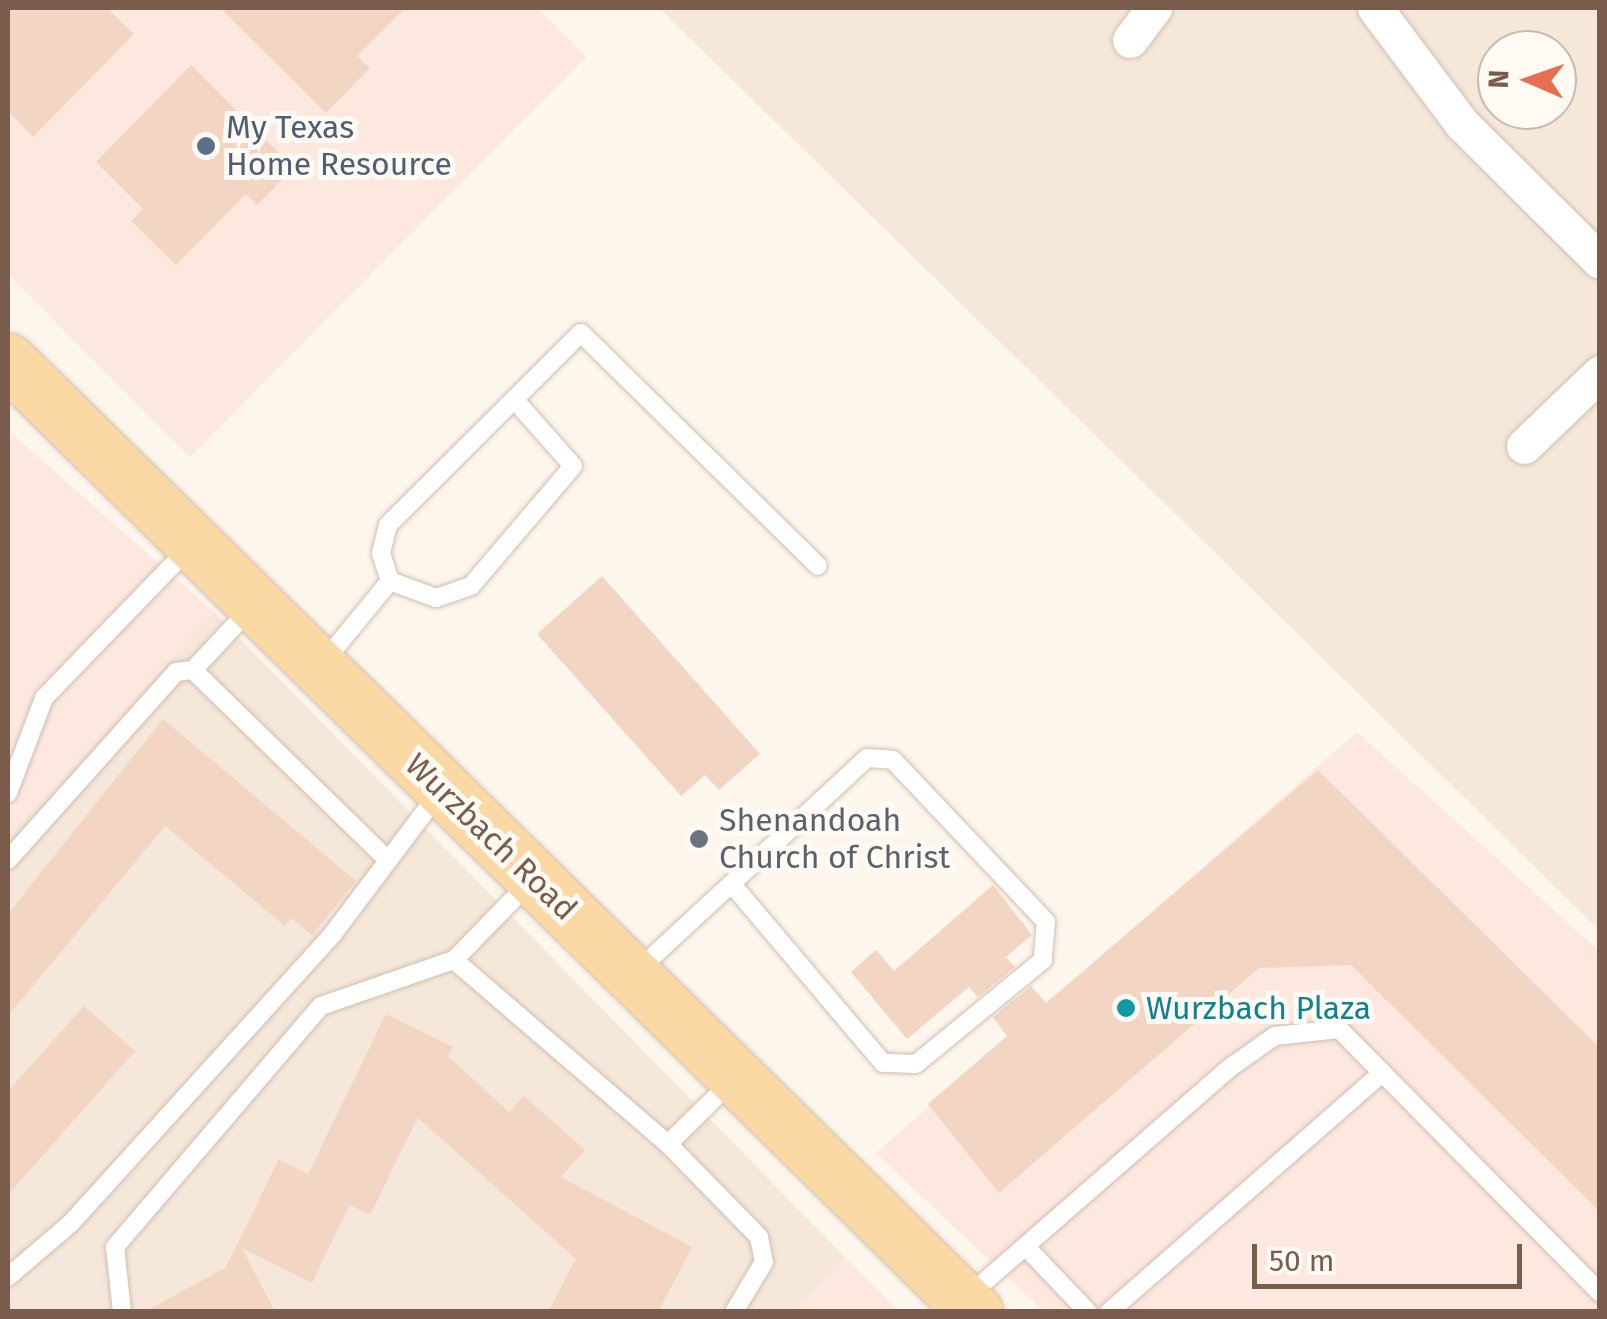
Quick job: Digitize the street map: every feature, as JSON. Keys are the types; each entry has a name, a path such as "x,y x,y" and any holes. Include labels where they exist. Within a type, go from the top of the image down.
{"main road":[{"name":"Wurzbach Road","path":"18,379 193,544 970,1306"}],"street":[{"path":"1130,40 1154,8"},
{"path":"1375,8 1462,124 1600,262"},
{"path":"1524,446 1600,372"}],"lane":[{"path":"390,580 381,553 388,525 582,332 818,566"},
{"path":"390,580 436,598 470,586 573,466 514,400"},
{"path":"8,793 44,698 193,544"},
{"path":"319,668 390,580"},
{"path":"8,860 176,672 192,670 254,605"},
{"path":"192,670 388,860"},
{"path":"632,976 867,758 893,760 1046,922 1044,960 916,1064 882,1063 732,884"},
{"path":"8,1278 84,1209 388,860 442,789"},
{"path":"122,1312 115,1246 321,1006 454,960 534,878"},
{"path":"454,960 668,1144 759,1237 764,1262 734,1312"},
{"path":"970,1306 1026,1248 1275,1036 1339,1029 1600,1293"},
{"path":"1110,1312 1382,1073"},
{"path":"668,1144 736,1077"},
{"path":"1026,1248 1088,1312"}],"shaded area":[{"path":"8,8 537,8 586,57 190,457 8,274"},
{"path":"659,8 1599,8 1599,930"},
{"path":"14,436 214,612 8,837 8,443"},
{"path":"214,612 845,1257 796,1311 8,1311 8,837"},
{"name":"Wurzbach Plaza","path":"1357,732 1599,951 1599,1311 1043,1311 876,1153"},
{"path":"845,1257 898,1311 796,1311"}],"building":[{"path":"8,8 107,8 134,34 33,137 8,111"},
{"path":"220,8 405,8 357,56 370,68 326,113"},
{"path":"191,65 294,168 257,205 246,194 176,265 131,221 143,209 96,162"},
{"path":"602,576 760,754 719,790 705,775 681,796 537,634"},
{"path":"163,719 356,881 312,935 291,918 285,926 165,826 8,1016 8,914"},
{"name":"Wurzbach Plaza","path":"1318,770 1600,1048 1600,1212 1351,965 1259,968 999,1193 928,1104 1007,1036 993,1017 1031,986 1046,1003"},
{"path":"993,885 1032,935 1006,957 1015,967 978,997 969,987 907,1039 851,972 876,950 894,971"},
{"path":"84,1006 135,1051 8,1195 8,1091"},
{"path":"386,1014 453,1047 448,1056 509,1112 524,1096 585,1150 561,1177 692,1247 658,1312 548,1312 576,1259 418,1118 370,1215 350,1205 312,1283 242,1248 275,1312 144,1312 225,1268 279,1159 308,1174"}],"place":[{"name":"My Texas Home Resource","path":"206,146"},
{"name":"Shenandoah Church of Christ","path":"699,839"},
{"name":"Wurzbach Plaza","path":"1126,1008"}]}
